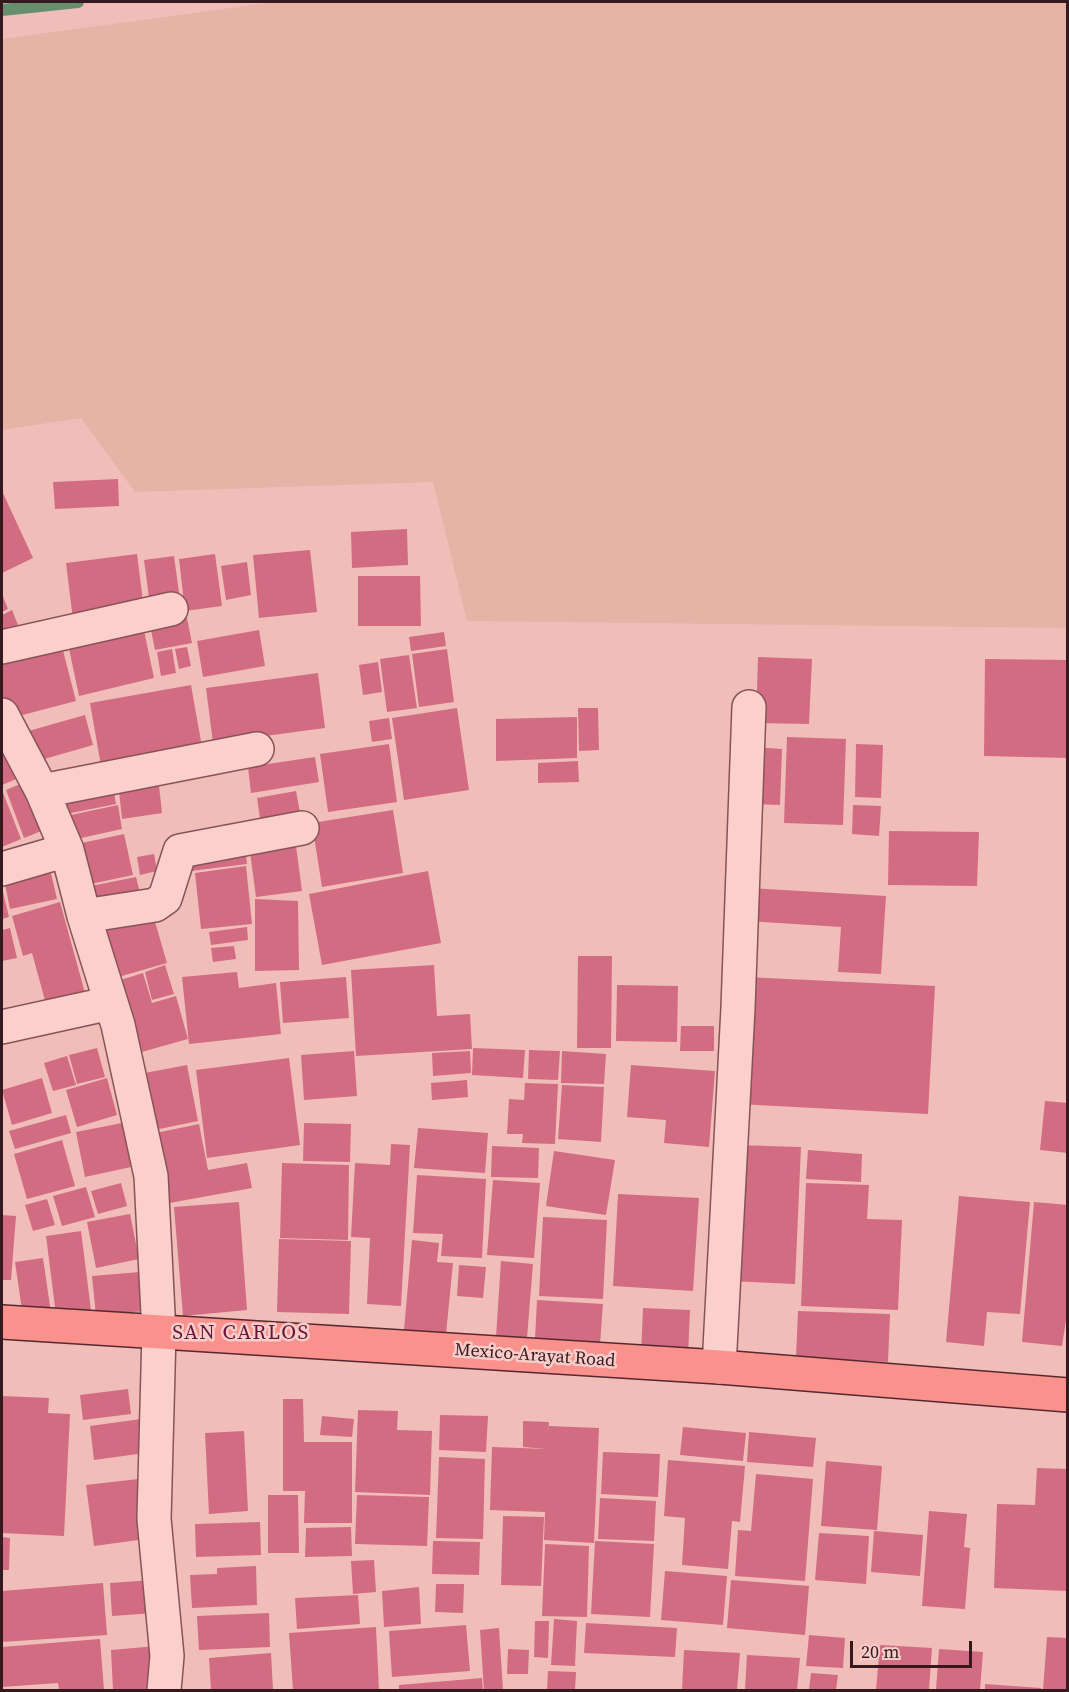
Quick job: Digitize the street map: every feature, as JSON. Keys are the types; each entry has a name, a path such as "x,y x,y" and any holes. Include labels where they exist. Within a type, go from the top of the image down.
{"main road":[{"name":"Mexico-Arayat Road","path":"2,1322 719,1367 1068,1395"}],"street":[{"path":"2,646 171,609"},
{"path":"719,1367 738,1008 749,707"},
{"path":"2,715 42,791 67,850 129,1069 151,1176 159,1333 154,1519 167,1656 164,1690"},
{"path":"42,791 257,749"},
{"path":"84,916 155,905 165,898 180,851 302,828"},
{"path":"2,869 67,850"},
{"path":"2,1027 111,1004"}],"shaded area":[{"path":"275,2 1067,2 1067,628 467,621 433,482 135,492 81,418 2,430 2,39"}],"building":[{"path":"118,479 119,506 55,509 53,482"},
{"path":"2,491 33,558 2,573"},
{"path":"407,529 408,565 352,568 351,532"},
{"path":"310,550 317,612 259,618 253,555"},
{"path":"137,554 144,609 73,620 66,563"},
{"path":"215,554 222,606 185,611 179,559"},
{"path":"174,556 180,600 150,605 144,560"},
{"path":"247,562 251,595 226,600 221,566"},
{"path":"358,576 420,576 421,626 358,626"},
{"path":"2,594 8,609 2,612"},
{"path":"12,610 18,625 2,632 2,615"},
{"path":"187,618 192,643 155,650 150,625"},
{"path":"142,621 154,678 79,696 67,639"},
{"path":"259,630 265,666 203,677 197,641"},
{"path":"444,632 446,646 411,651 409,637"},
{"path":"59,635 76,701 7,719 2,699 2,650"},
{"path":"187,647 191,666 179,669 175,649"},
{"path":"172,649 176,673 161,676 157,652"},
{"path":"447,649 454,702 419,707 412,654"},
{"path":"409,655 417,708 387,712 380,659"},
{"path":"758,657 812,659 809,724 756,723"},
{"path":"985,659 1068,660 1068,758 984,756"},
{"path":"378,662 382,692 363,695 359,665"},
{"path":"318,673 325,728 213,743 206,688"},
{"path":"191,685 202,747 101,766 90,703"},
{"path":"457,708 469,790 404,800 392,718"},
{"path":"578,708 598,708 599,750 579,751"},
{"path":"85,715 93,745 34,762 25,732"},
{"path":"577,717 577,758 496,761 496,719"},
{"path":"389,718 392,739 372,742 369,721"},
{"path":"787,737 846,739 843,825 784,823"},
{"path":"389,744 397,802 328,812 320,754"},
{"path":"856,744 883,745 881,798 855,797"},
{"path":"753,747 782,749 780,805 750,804"},
{"path":"5,749 16,779 2,785 2,751"},
{"path":"315,757 319,782 251,793 248,767"},
{"path":"578,761 579,782 538,783 538,763"},
{"path":"158,777 162,813 122,819 118,782"},
{"path":"112,780 116,804 66,814 61,790"},
{"path":"25,782 44,830 24,838 6,790"},
{"path":"2,790 21,839 2,847"},
{"path":"296,791 301,818 261,825 257,798"},
{"path":"118,805 122,829 72,840 66,816"},
{"path":"853,805 881,806 879,836 852,834"},
{"path":"393,810 403,873 322,887 312,823"},
{"path":"889,831 979,832 977,886 888,885"},
{"path":"124,834 133,875 86,885 77,844"},
{"path":"245,846 247,864 191,871 188,852"},
{"path":"296,846 302,891 256,897 250,852"},
{"path":"154,854 157,871 140,875 137,857"},
{"path":"246,866 252,924 201,929 195,873"},
{"path":"50,869 57,899 10,909 4,879"},
{"path":"428,871 441,943 322,965 309,894"},
{"path":"136,877 140,893 95,902 91,886"},
{"path":"2,888 9,917 2,919"},
{"path":"749,888 886,896 881,974 838,972 841,927 747,921"},
{"path":"255,899 298,901 299,970 255,971"},
{"path":"60,902 88,1004 49,1015 32,953 23,956 12,916"},
{"path":"151,908 167,963 115,978 99,923"},
{"path":"247,927 248,940 211,945 209,932"},
{"path":"10,928 17,958 2,961 2,930"},
{"path":"234,946 236,959 213,962 211,948"},
{"path":"578,956 612,956 611,1048 577,1048"},
{"path":"165,965 174,994 152,1000 145,972"},
{"path":"434,965 437,1016 470,1014 472,1049 356,1056 351,970"},
{"path":"237,972 239,988 276,983 281,1034 189,1044 182,977"},
{"path":"143,973 152,1003 176,996 188,1039 138,1053 117,981"},
{"path":"346,977 349,1018 283,1023 280,982"},
{"path":"745,977 935,986 928,1114 738,1104"},
{"path":"617,985 678,986 677,1042 616,1041"},
{"path":"681,1026 714,1026 714,1051 680,1051"},
{"path":"97,1048 105,1077 77,1084 69,1055"},
{"path":"473,1048 525,1050 523,1078 472,1075"},
{"path":"529,1050 560,1051 558,1080 528,1079"},
{"path":"354,1051 357,1096 304,1100 301,1055"},
{"path":"470,1051 471,1073 433,1076 432,1053"},
{"path":"562,1051 606,1054 604,1084 561,1083"},
{"path":"67,1056 76,1085 53,1091 44,1063"},
{"path":"289,1058 300,1145 207,1158 196,1070"},
{"path":"187,1065 198,1121 145,1132 134,1075"},
{"path":"631,1065 715,1071 709,1147 664,1143 666,1120 627,1117"},
{"path":"42,1078 52,1113 12,1125 2,1090"},
{"path":"107,1078 117,1115 77,1127 66,1090"},
{"path":"467,1080 468,1097 432,1100 431,1083"},
{"path":"525,1083 558,1084 555,1144 522,1143 523,1134 507,1134 509,1099 524,1100"},
{"path":"562,1085 604,1087 601,1142 558,1139"},
{"path":"1045,1101 1068,1103 1068,1153 1040,1150"},
{"path":"66,1115 71,1133 15,1149 9,1131"},
{"path":"122,1123 131,1167 85,1177 76,1132"},
{"path":"304,1123 351,1124 350,1162 303,1161"},
{"path":"199,1124 208,1170 247,1163 252,1188 164,1204 151,1134"},
{"path":"418,1128 488,1133 485,1173 414,1168"},
{"path":"62,1140 75,1186 27,1199 14,1154"},
{"path":"391,1144 410,1145 401,1306 367,1304 370,1238 351,1237 355,1163 390,1165"},
{"path":"735,1145 801,1147 795,1284 729,1281"},
{"path":"492,1146 539,1148 538,1178 491,1177"},
{"path":"808,1150 862,1154 861,1182 806,1179"},
{"path":"554,1151 615,1160 606,1215 546,1206"},
{"path":"282,1163 349,1165 348,1240 280,1238"},
{"path":"417,1175 486,1179 482,1258 441,1256 443,1234 413,1233"},
{"path":"493,1180 540,1183 534,1258 487,1255"},
{"path":"121,1183 127,1206 98,1214 91,1191"},
{"path":"806,1183 869,1185 867,1219 902,1220 898,1310 801,1306"},
{"path":"86,1187 95,1217 62,1226 53,1196"},
{"path":"618,1194 699,1198 693,1291 613,1286"},
{"path":"959,1196 1030,1202 1020,1314 987,1312 984,1346 946,1342"},
{"path":"47,1199 55,1225 33,1231 25,1205"},
{"path":"239,1202 247,1310 183,1316 174,1207"},
{"path":"1034,1202 1068,1205 1068,1307 1062,1346 1022,1342"},
{"path":"130,1214 139,1259 96,1268 87,1222"},
{"path":"2,1215 16,1216 11,1280 2,1280"},
{"path":"543,1217 607,1220 603,1299 539,1296"},
{"path":"81,1231 91,1310 56,1315 46,1236"},
{"path":"279,1239 351,1241 349,1314 277,1312"},
{"path":"412,1240 439,1243 437,1262 453,1263 446,1334 404,1330"},
{"path":"43,1258 51,1313 23,1317 15,1262"},
{"path":"501,1261 533,1264 527,1338 496,1337"},
{"path":"459,1265 486,1267 483,1298 457,1296"},
{"path":"140,1272 144,1311 96,1316 92,1276"},
{"path":"537,1300 603,1304 600,1344 535,1339"},
{"path":"643,1308 690,1310 688,1356 641,1354"},
{"path":"798,1311 890,1314 888,1362 796,1358"},
{"path":"128,1389 131,1414 83,1420 80,1395"},
{"path":"2,1396 49,1398 48,1413 70,1414 64,1536 2,1533"},
{"path":"283,1399 303,1399 304,1442 352,1442 352,1523 304,1523 305,1491 283,1491"},
{"path":"358,1410 398,1411 397,1430 432,1431 430,1495 355,1492"},
{"path":"440,1415 488,1416 486,1452 439,1450"},
{"path":"322,1416 354,1419 352,1437 320,1435"},
{"path":"141,1419 145,1453 94,1460 90,1426"},
{"path":"523,1421 549,1422 548,1435 549,1426 599,1428 594,1543 544,1540 545,1512 490,1510 492,1447 548,1449 523,1447"},
{"path":"683,1427 746,1433 743,1461 680,1455"},
{"path":"244,1431 248,1511 209,1514 205,1433"},
{"path":"749,1432 816,1438 813,1467 747,1462"},
{"path":"603,1452 660,1454 658,1497 601,1494"},
{"path":"439,1457 485,1459 483,1539 436,1538"},
{"path":"668,1460 745,1466 740,1522 732,1521 728,1569 682,1565 685,1518 664,1516"},
{"path":"826,1461 882,1466 877,1530 821,1526"},
{"path":"1037,1468 1068,1469 1068,1591 994,1588 997,1504 1035,1505"},
{"path":"756,1474 813,1479 805,1581 735,1576 738,1530 751,1531"},
{"path":"138,1479 146,1539 94,1546 86,1485"},
{"path":"268,1495 298,1495 299,1553 268,1553"},
{"path":"357,1495 429,1497 427,1546 355,1544"},
{"path":"600,1498 656,1501 654,1541 598,1539"},
{"path":"929,1511 967,1514 964,1547 970,1548 965,1609 922,1606"},
{"path":"503,1516 544,1517 541,1586 501,1585"},
{"path":"260,1522 261,1555 196,1557 195,1524"},
{"path":"351,1527 352,1556 305,1557 306,1528"},
{"path":"874,1531 923,1535 920,1576 871,1572"},
{"path":"819,1533 869,1536 866,1584 815,1580"},
{"path":"2,1537 10,1538 9,1570 2,1570"},
{"path":"433,1541 480,1542 479,1575 432,1574"},
{"path":"595,1541 654,1544 650,1617 591,1614"},
{"path":"545,1544 589,1546 587,1617 542,1616"},
{"path":"374,1560 376,1592 353,1594 351,1561"},
{"path":"256,1566 257,1605 192,1608 190,1575 217,1574 217,1568"},
{"path":"665,1571 727,1576 723,1625 661,1620"},
{"path":"153,1580 155,1613 112,1616 110,1583"},
{"path":"731,1580 809,1586 805,1635 727,1628"},
{"path":"103,1583 107,1635 2,1642 2,1591"},
{"path":"436,1584 464,1584 463,1613 435,1612"},
{"path":"419,1587 421,1624 384,1627 382,1591"},
{"path":"358,1595 360,1624 297,1629 295,1598"},
{"path":"269,1613 270,1647 199,1650 197,1616"},
{"path":"554,1619 577,1621 575,1666 551,1665"},
{"path":"535,1621 549,1621 548,1658 534,1657"},
{"path":"586,1623 677,1628 675,1657 584,1653"},
{"path":"466,1625 470,1671 392,1677 389,1631"},
{"path":"376,1627 379,1690 293,1690 289,1633"},
{"path":"499,1628 503,1690 484,1690 480,1630"},
{"path":"809,1635 845,1638 843,1668 806,1666"},
{"path":"1047,1637 1068,1638 1068,1690 1043,1690"},
{"path":"100,1639 104,1690 59,1690 58,1683 2,1687 2,1647"},
{"path":"880,1645 932,1648 929,1690 876,1690"},
{"path":"157,1646 160,1690 113,1690 111,1650"},
{"path":"508,1649 529,1650 528,1674 507,1674"},
{"path":"939,1649 983,1652 980,1690 936,1690"},
{"path":"684,1650 740,1653 737,1690 682,1690"},
{"path":"271,1653 273,1690 211,1690 209,1658"},
{"path":"747,1655 800,1658 797,1690 745,1690"},
{"path":"548,1671 576,1672 575,1690 547,1690"},
{"path":"811,1673 838,1675 836,1690 809,1690"},
{"path":"482,1678 483,1690 399,1690 399,1685"},
{"path":"985,1684 1041,1688 1041,1690 985,1690"}],"waterway":[{"path":"2,10 78,2"}],"district":[{"name":"SAN CARLOS","path":"241,1334"}]}
